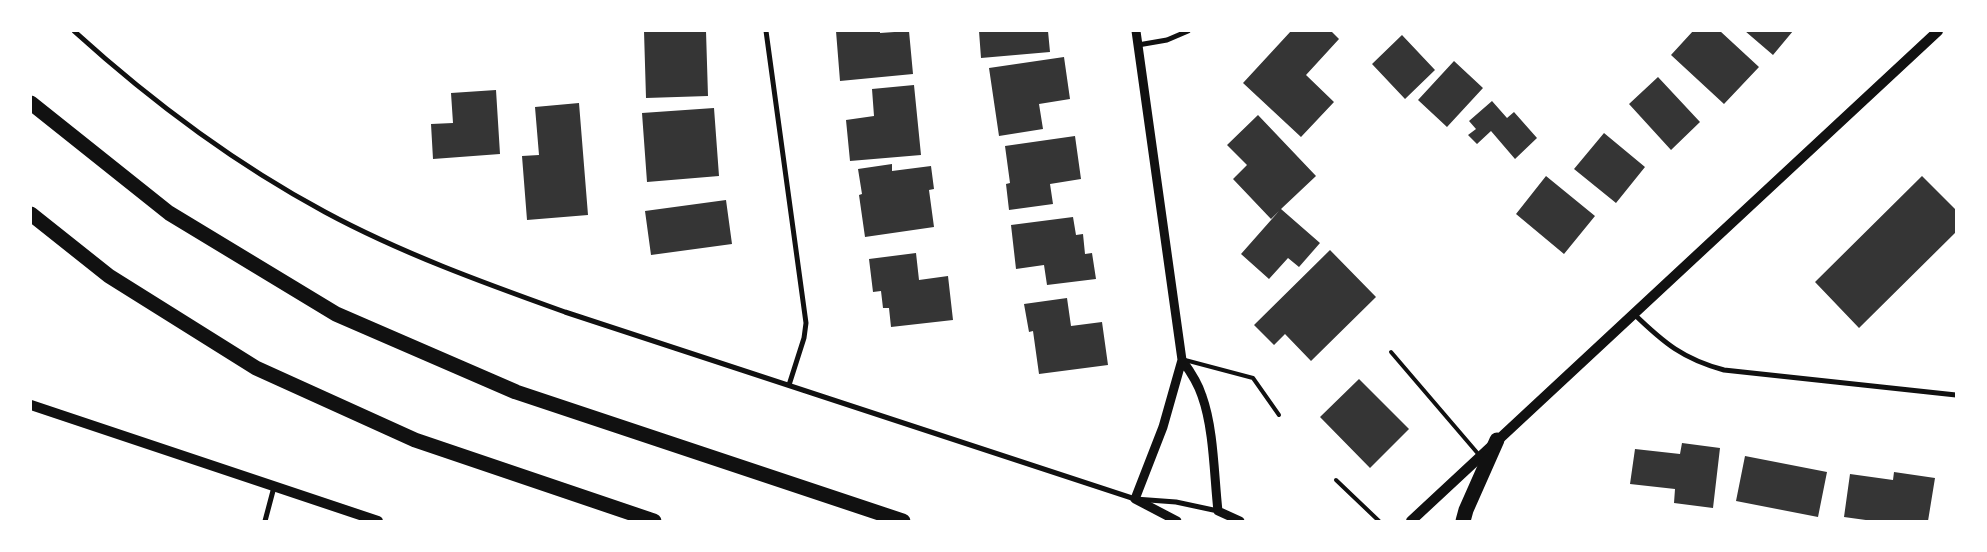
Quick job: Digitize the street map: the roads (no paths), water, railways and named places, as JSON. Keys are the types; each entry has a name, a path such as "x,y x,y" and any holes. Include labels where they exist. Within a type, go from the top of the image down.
{"highway":[{"path":"31,103 168,213 336,314 516,392 903,521"},
{"path":"31,214 109,276 256,368 415,440 654,521"},
{"path":"1463,521 1497,440"}],"main road":[{"path":"1411,521 1938,31"},
{"path":"31,405 378,521"}],"street":[{"path":"74,31 157,102 266,178 350,224 418,256 507,291 1135,499 1178,521"},
{"path":"766,31 806,323 804,338 789,385"},
{"path":"1135,499 1163,427 1182,360 1136,31"},
{"path":"1138,45 1166,40 1188,31"},
{"path":"1634,314 1656,336 1677,351 1700,363 1724,370 1956,395"},
{"path":"1182,360 1194,378 1203,397 1210,433 1218,511"},
{"path":"265,521 274,487"},
{"path":"1135,499 1176,502 1218,511 1240,521"}],"lane":[{"path":"1391,352 1480,456"},
{"path":"1182,360 1253,378 1278,414"},
{"path":"1336,480 1380,521"}]}
